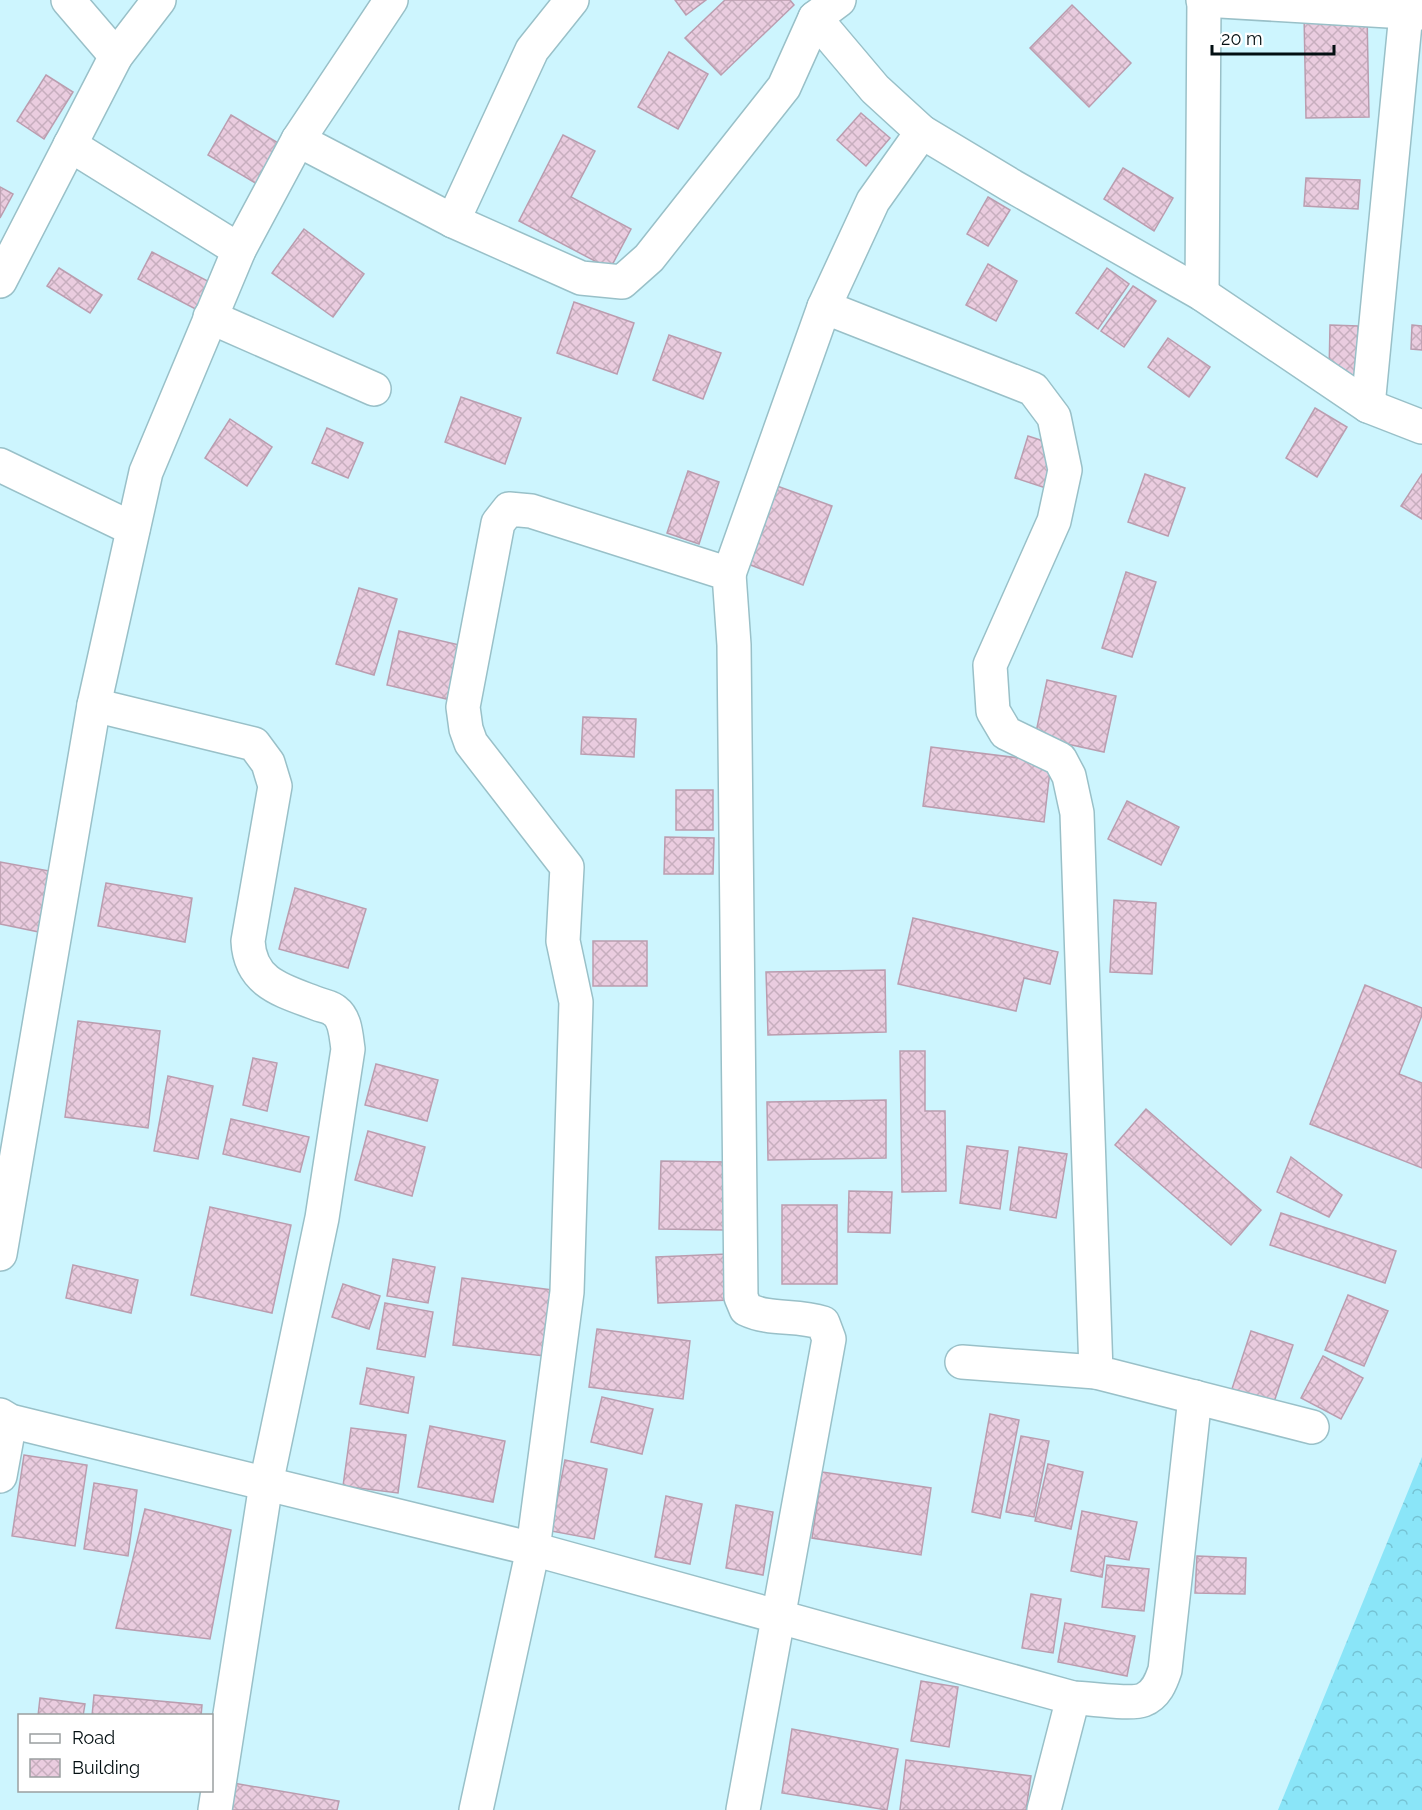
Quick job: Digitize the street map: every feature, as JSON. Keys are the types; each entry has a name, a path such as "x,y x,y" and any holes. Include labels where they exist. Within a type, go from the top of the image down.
{"street":[{"path":"68,0 116,56"},
{"path":"0,281 116,56 159,0"},
{"path":"0,1254 8,1161 94,705 146,472 239,250 298,140 391,0"},
{"path":"453,221 532,50 572,0"},
{"path":"1202,294 1204,0 1414,13 1368,406"},
{"path":"298,140 453,221 581,278 622,282 649,258 784,87 827,9"},
{"path":"827,9 875,89 922,132 1202,294 1368,406 1422,427"},
{"path":"743,1810 829,1339 823,1323 807,1317 759,1315 746,1310 741,1297 734,645 729,574 824,307 873,201 922,132"},
{"path":"70,145 239,250"},
{"path":"824,307 1033,389 1054,417 1065,470 1054,521 990,665 993,711 1006,733 1060,759 1069,776 1077,813 1096,1372"},
{"path":"210,317 374,389"},
{"path":"0,465 133,529"},
{"path":"476,1810 533,1549 567,1292 576,1002 564,941 567,867 471,743 466,729 463,707 498,523 509,509 531,511 729,574"},
{"path":"94,705 254,744 268,763 275,786 248,941 249,955 255,970 274,987 335,1011 345,1025 348,1049 322,1218 266,1484 215,1810"},
{"path":"962,1362 1096,1372 1312,1427"},
{"path":"0,1476 5,1418 533,1549 1073,1698 1142,1700 1159,1686 1165,1670 1196,1397"},
{"path":"1044,1810 1073,1698"}],"green space":[{"path":"1422,1457 1422,1810 1278,1810"}],"building":[{"path":"675,0 706,0 686,15"},
{"path":"725,0 790,0 794,5 721,75 685,38"},
{"path":"1072,5 1131,63 1089,107 1030,48"},
{"path":"1367,13 1369,117 1306,118 1304,14"},
{"path":"669,52 708,74 678,129 638,107"},
{"path":"46,75 73,92 44,139 17,121"},
{"path":"861,113 890,138 866,166 837,140"},
{"path":"231,115 280,144 257,184 208,155"},
{"path":"563,135 595,151 571,197 631,229 610,269 519,221"},
{"path":"1123,168 1173,198 1154,231 1104,199"},
{"path":"1306,178 1360,180 1358,209 1304,206"},
{"path":"0,187 13,194 0,218"},
{"path":"988,197 1010,210 988,246 967,234"},
{"path":"304,229 364,274 333,317 272,273"},
{"path":"152,252 221,288 207,315 138,279"},
{"path":"988,264 1017,281 996,321 966,305"},
{"path":"59,268 102,295 90,313 47,286"},
{"path":"1107,268 1129,284 1098,329 1076,313"},
{"path":"1133,286 1156,301 1124,347 1101,331"},
{"path":"574,302 634,323 617,374 557,353"},
{"path":"1330,325 1358,326 1357,375 1329,374"},
{"path":"1412,325 1422,326 1422,350 1411,349"},
{"path":"669,335 721,353 703,399 653,380"},
{"path":"1168,338 1210,367 1189,397 1148,367"},
{"path":"461,397 521,418 505,464 445,442"},
{"path":"1315,408 1347,427 1317,477 1286,458"},
{"path":"230,419 272,447 247,486 205,458"},
{"path":"327,428 363,443 348,478 312,463"},
{"path":"1028,436 1059,446 1046,488 1015,478"},
{"path":"688,471 719,482 699,544 667,533"},
{"path":"1145,474 1185,488 1168,536 1128,522"},
{"path":"1422,474 1422,519 1401,506"},
{"path":"777,486 832,506 803,585 748,564"},
{"path":"1126,572 1156,582 1132,657 1102,648"},
{"path":"359,588 397,599 374,675 336,664"},
{"path":"399,631 468,647 455,701 387,685"},
{"path":"1047,680 1116,696 1104,752 1035,737"},
{"path":"583,717 636,719 634,757 581,754"},
{"path":"931,747 1051,762 1044,822 923,806"},
{"path":"676,790 713,790 713,830 676,830"},
{"path":"1127,801 1179,827 1161,865 1108,839"},
{"path":"665,837 714,838 713,874 664,874"},
{"path":"0,862 55,872 44,933 0,924"},
{"path":"106,883 192,898 185,942 98,926"},
{"path":"295,888 366,909 348,968 279,949"},
{"path":"1114,900 1156,903 1152,974 1110,972"},
{"path":"913,918 1058,952 1050,984 1024,978 1016,1011 898,984"},
{"path":"593,941 647,941 647,986 593,986"},
{"path":"885,970 886,1032 768,1035 766,972"},
{"path":"1365,985 1422,1008 1422,1015 1399,1074 1422,1083 1422,1168 1310,1124"},
{"path":"78,1021 160,1031 148,1128 65,1117"},
{"path":"900,1051 925,1051 925,1111 945,1111 946,1191 902,1192"},
{"path":"253,1058 277,1063 267,1111 243,1105"},
{"path":"376,1064 438,1080 427,1121 365,1105"},
{"path":"168,1076 213,1086 198,1159 154,1151"},
{"path":"886,1100 886,1158 768,1160 767,1102"},
{"path":"1146,1109 1261,1210 1231,1245 1115,1145"},
{"path":"231,1119 309,1137 300,1172 223,1154"},
{"path":"368,1131 425,1147 412,1196 355,1180"},
{"path":"967,1146 1008,1151 1000,1209 960,1203"},
{"path":"1019,1147 1067,1154 1056,1218 1010,1210"},
{"path":"1291,1157 1342,1195 1329,1217 1277,1192"},
{"path":"661,1161 728,1162 726,1230 659,1229"},
{"path":"849,1191 892,1192 890,1233 848,1232"},
{"path":"782,1205 837,1205 837,1284 782,1284"},
{"path":"210,1207 291,1225 272,1313 191,1295"},
{"path":"1281,1213 1396,1251 1385,1283 1270,1245"},
{"path":"727,1254 729,1300 658,1303 656,1257"},
{"path":"393,1259 435,1267 428,1303 387,1296"},
{"path":"73,1265 138,1280 131,1313 66,1298"},
{"path":"462,1278 552,1290 544,1356 453,1345"},
{"path":"343,1284 380,1296 369,1329 332,1317"},
{"path":"1348,1295 1388,1311 1364,1366 1325,1350"},
{"path":"385,1303 433,1312 425,1357 377,1349"},
{"path":"597,1329 690,1341 683,1399 589,1387"},
{"path":"1251,1331 1293,1345 1271,1411 1229,1398"},
{"path":"1323,1356 1363,1378 1341,1419 1301,1398"},
{"path":"367,1368 414,1377 408,1413 360,1404"},
{"path":"602,1397 653,1409 642,1454 591,1442"},
{"path":"990,1414 1019,1420 1000,1518 972,1512"},
{"path":"430,1426 505,1441 493,1502 418,1487"},
{"path":"351,1428 406,1435 398,1493 343,1486"},
{"path":"1021,1436 1049,1441 1034,1517 1006,1512"},
{"path":"24,1455 87,1465 75,1546 12,1536"},
{"path":"565,1460 607,1469 594,1539 551,1531"},
{"path":"1048,1464 1083,1472 1071,1529 1035,1521"},
{"path":"822,1472 931,1488 921,1555 812,1538"},
{"path":"94,1483 137,1490 128,1556 84,1549"},
{"path":"666,1496 702,1504 690,1564 655,1557"},
{"path":"736,1505 773,1512 763,1575 726,1568"},
{"path":"145,1509 231,1530 210,1639 116,1628"},
{"path":"1082,1511 1137,1522 1129,1560 1105,1556 1102,1577 1071,1571"},
{"path":"1197,1556 1246,1558 1245,1594 1195,1593"},
{"path":"1107,1565 1149,1569 1144,1611 1102,1607"},
{"path":"1031,1594 1061,1599 1053,1653 1022,1648"},
{"path":"1065,1623 1135,1636 1127,1676 1058,1662"},
{"path":"921,1681 958,1687 949,1747 911,1741"},
{"path":"94,1695 202,1705 201,1714 92,1714"},
{"path":"40,1698 85,1704 83,1714 38,1714"},
{"path":"792,1729 898,1749 887,1810 782,1793"},
{"path":"906,1760 1031,1776 1026,1810 900,1810"},
{"path":"233,1783 339,1801 337,1810 229,1810"}]}
